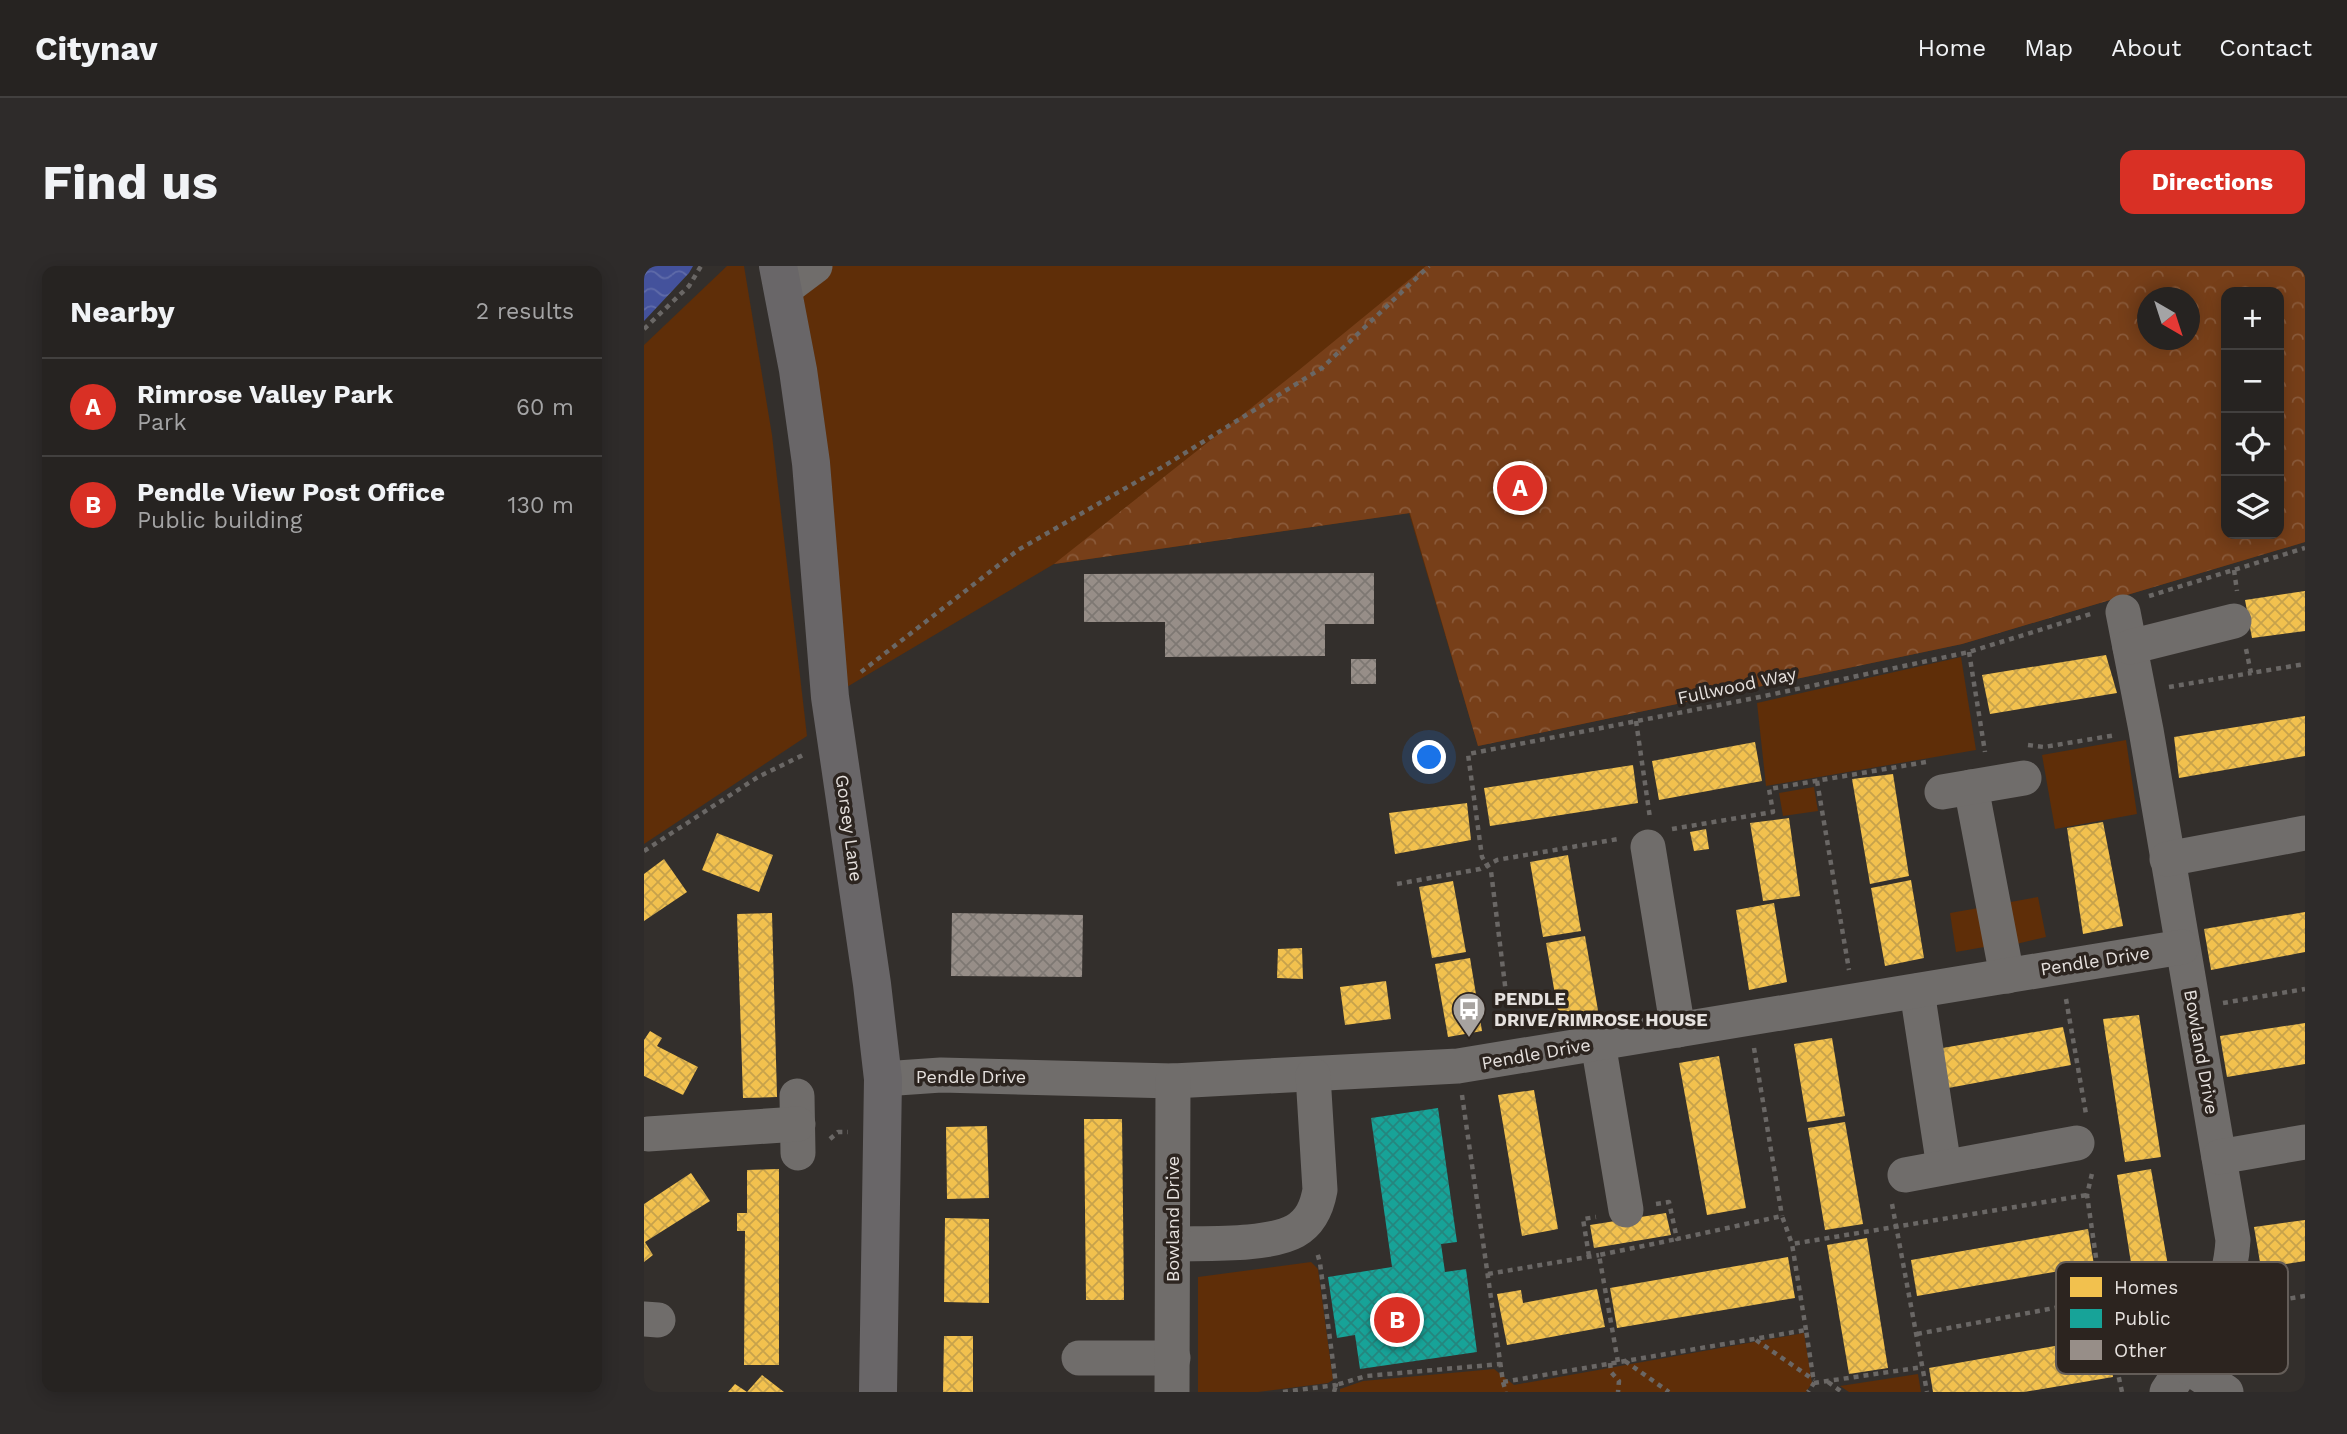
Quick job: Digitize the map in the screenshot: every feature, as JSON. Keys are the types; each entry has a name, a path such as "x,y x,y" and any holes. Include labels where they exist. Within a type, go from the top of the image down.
{"main road":[{"name":"Gorsey Lane","path":"780,278 798,370 811,463 830,697 872,984 883,1079 878,1392"}],"street":[{"path":"780,278 815,266"},
{"name":"Bowland Drive","path":"2123,607 2219,1157 2232,1240 2231,1262"},
{"path":"2130,646 2234,621"},
{"path":"2007,976 1957,773 2022,762"},
{"path":"2167,859 2305,833"},
{"path":"1650,840 1678,1030"},
{"name":"Pendle Drive","path":"883,1079 941,1075 1173,1081 1458,1066 2182,947"},
{"path":"1917,991 1944,1167"},
{"path":"1598,1043 1626,1210"},
{"path":"1174,1244 1252,1241 1282,1236 1295,1231 1307,1221 1317,1206 1320,1190 1313,1075"},
{"name":"Bowland Drive","path":"1172,1392 1173,1081"},
{"path":"646,1134 798,1125"},
{"path":"1905,1175 2083,1141"},
{"path":"2219,1157 2305,1142"},
{"path":"1079,1358 1173,1358"},
{"name":"Bowland Drive","path":"2176,1378 2226,1392"}],"path":[{"path":"644,329 689,286 701,266"},
{"path":"830,697 1018,550 1164,466 1322,368 1429,266"},
{"name":"Fullwood Way","path":"1514,1058 1491,871 1482,857 1468,754 1969,652 2123,607 2305,548"},
{"path":"2234,621 2241,620 2250,673"},
{"path":"1969,652 1985,752"},
{"path":"2139,692 2305,664"},
{"path":"1636,721 1650,840"},
{"path":"2022,762 2032,744 2045,747 2146,730"},
{"path":"644,851 758,777 836,739"},
{"path":"1397,884 1480,869 1497,860 1650,840 1773,812 1769,789 1817,780 1957,773 1985,752 1997,750"},
{"path":"1817,780 1854,1002"},
{"path":"2061,966 2083,1141 2094,1167 2087,1195 2097,1262"},
{"path":"2194,1008 2305,989"},
{"path":"1749,1018 1782,1216 1791,1244 1807,1330 1814,1382 1808,1392"},
{"path":"1458,1066 1506,1392"},
{"path":"1905,1175 1888,1180 1927,1392"},
{"path":"1791,1244 2087,1195"},
{"path":"1626,1210 1669,1202 1677,1239"},
{"path":"1488,1274 1599,1255 1782,1216"},
{"path":"1307,1221 1320,1263 1335,1392"},
{"path":"1599,1255 1618,1362"},
{"path":"1917,1335 2056,1307"},
{"path":"1503,1382 1807,1330"},
{"path":"1755,1339 1814,1382 1923,1367"},
{"path":"1625,1361 1670,1392"},
{"path":"1610,1363 1611,1371 1619,1381 1618,1392"},
{"path":"1283,1392 1336,1385 1366,1376 1501,1364"},
{"path":"2118,1374 2122,1392"},
{"path":"1828,1382 1843,1392"}],"shaded area":[{"path":"727,266 744,266 772,435 807,736 644,844 644,345"},
{"path":"791,266 2305,266 2305,542 1962,644 1478,746 1409,513 1054,564 830,697"},
{"path":"1961,657 1976,750 1766,786 1757,703"},
{"path":"2126,740 2137,814 2055,829 2042,755"},
{"path":"1814,787 1818,811 1783,816 1779,793"},
{"path":"2038,897 2046,937 2012,945 2005,903"},
{"path":"1984,907 1990,946 1956,952 1950,913"},
{"path":"1311,1262 1318,1269 1333,1380 1328,1383 1258,1392 1198,1392 1198,1277"},
{"path":"1804,1333 1812,1383 1806,1392 1340,1392 1340,1389 1363,1381 1494,1369 1514,1385"},
{"path":"1918,1374 1921,1392 1849,1392 1840,1386"}],"green space":[{"path":"1426,266 2305,266 2305,542 1962,644 1478,746 1410,513 1054,564"}],"water":[{"path":"644,266 693,266 644,321"}],"building: Homes":[{"path":"2305,591 2305,631 2252,638 2245,600"},
{"path":"2106,655 2117,693 1990,714 1982,675"},
{"path":"2305,716 2305,756 2179,778 2174,737"},
{"path":"1755,742 1762,781 1659,800 1652,761"},
{"path":"1633,765 1638,803 1490,826 1484,788"},
{"path":"1893,774 1909,876 1870,884 1852,779"},
{"path":"1467,803 1471,840 1395,854 1389,813"},
{"path":"1789,818 1800,896 1763,901 1750,823"},
{"path":"2103,822 2123,926 2083,934 2067,828"},
{"path":"1706,829 1709,849 1694,851 1690,832"},
{"path":"717,833 773,855 759,892 702,870"},
{"path":"1568,855 1581,931 1543,937 1530,862"},
{"path":"664,859 687,892 644,921 644,874"},
{"path":"1911,880 1924,958 1885,966 1871,888"},
{"path":"1453,881 1466,952 1432,958 1419,887"},
{"path":"1774,903 1787,982 1749,990 1736,910"},
{"path":"2305,912 2305,952 2211,970 2204,929"},
{"path":"772,913 777,1097 743,1098 737,914"},
{"path":"1585,936 1599,1016 1560,1023 1546,943"},
{"path":"1302,948 1303,979 1277,978 1278,949"},
{"path":"1470,958 1482,1031 1448,1037 1435,964"},
{"path":"1386,981 1391,1019 1345,1025 1340,987"},
{"path":"2139,1015 2161,1157 2125,1162 2103,1019"},
{"path":"2305,1023 2305,1064 2227,1077 2220,1036"},
{"path":"2063,1027 2071,1065 1943,1089 1937,1049"},
{"path":"650,1031 662,1038 657,1046 698,1067 683,1095 644,1076 644,1040"},
{"path":"1832,1038 1845,1116 1807,1122 1794,1044"},
{"path":"1719,1056 1746,1208 1707,1215 1679,1063"},
{"path":"1534,1090 1558,1229 1522,1236 1498,1095"},
{"path":"1084,1119 1122,1119 1124,1300 1086,1300"},
{"path":"1845,1122 1863,1224 1825,1230 1808,1128"},
{"path":"987,1126 989,1198 947,1199 946,1127"},
{"path":"779,1169 779,1365 744,1365 745,1231 737,1231 737,1213 747,1213 747,1170"},
{"path":"2151,1169 2167,1262 2131,1262 2117,1175"},
{"path":"691,1173 710,1201 645,1242 653,1255 644,1262 644,1204"},
{"path":"1666,1213 1671,1235 1594,1248 1590,1225"},
{"path":"945,1218 989,1219 989,1303 944,1302"},
{"path":"2305,1220 2305,1261 2288,1264 2260,1262 2254,1227"},
{"path":"2088,1229 2094,1262 2056,1262 2056,1272 1917,1296 1911,1260"},
{"path":"1867,1238 1888,1368 1849,1374 1827,1245"},
{"path":"1788,1257 1795,1298 1617,1328 1610,1288"},
{"path":"1597,1289 1605,1327 1507,1345 1497,1294 1521,1290 1523,1303"},
{"path":"944,1336 973,1336 973,1392 943,1392"},
{"path":"2056,1346 2056,1374 2112,1374 2113,1377 2024,1392 1933,1392 1929,1368"},
{"path":"762,1375 784,1392 747,1392"},
{"path":"735,1384 747,1392 728,1392"}],"building: Public":[{"path":"1438,1108 1457,1242 1441,1244 1445,1272 1466,1269 1477,1352 1360,1369 1355,1335 1337,1338 1328,1277 1392,1267 1371,1118"}],"building: Other":[{"path":"1374,573 1374,624 1325,624 1325,656 1165,657 1165,622 1084,622 1084,574"},
{"path":"1351,659 1376,659 1376,684 1351,684"},
{"path":"952,913 1083,915 1082,977 951,976"}],"place":[{"name":"Rimrose Valley Park","path":"1520,488"},
{"name":"PENDLE DRIVE/RIMROSE HOUSE","path":"1469,1039"},
{"name":"Pendle View Post Office","path":"1397,1320"}]}
